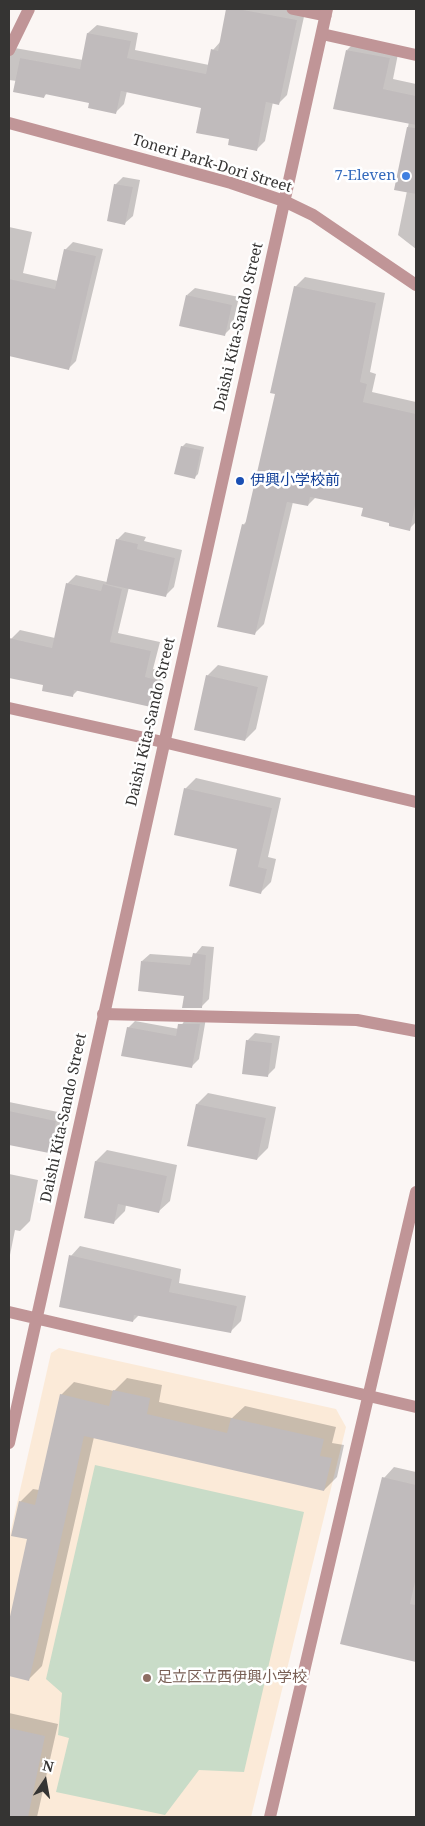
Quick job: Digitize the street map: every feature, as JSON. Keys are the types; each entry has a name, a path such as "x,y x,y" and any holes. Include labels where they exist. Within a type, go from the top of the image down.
{"street":[{"path":"9,50 29,9"},
{"name":"Daishi Kita-Sando Street","path":"9,1443 163,742 327,12"},
{"path":"322,34 416,55"},
{"name":"Toneri Park-Dori Street","path":"9,123 231,183 284,201 313,215 416,285"},
{"path":"9,708 163,742 180,748 416,802"},
{"path":"103,1014 357,1020 416,1031"},
{"path":"270,1817 416,1192"},
{"path":"9,1312 416,1406"}],"lane":[{"path":"292,9 327,12"}],"shaded area":[{"name":"足立区立西伊興小学校","path":"59,1348 336,1409 346,1427 251,1817 9,1817 9,1539 51,1353"}],"green space":[{"path":"95,1465 304,1512 244,1772 199,1770 165,1815 56,1792 69,1738 58,1735 62,1693 46,1679"}],"building":[{"path":"226,9 238,9 297,20 279,105 266,102 257,151 228,145 229,139 196,133 201,108 121,91 116,114 88,108 89,103 45,94 44,98 13,92 20,58 80,69 87,33 131,41 127,58 206,74 211,49 218,51"},
{"path":"346,50 390,58 383,89 416,96 416,125 333,109"},
{"path":"407,127 416,128 416,194 394,190"},
{"path":"114,184 133,187 125,225 107,221"},
{"path":"64,249 96,256 69,370 9,356 9,279 55,289"},
{"path":"294,286 376,303 360,382 367,384 363,402 416,414 416,500 410,531 389,526 389,523 361,516 363,508 310,497 308,506 287,502 255,635 217,627 242,524 245,525 275,394 270,393"},
{"path":"186,295 232,305 225,336 179,326"},
{"path":"181,446 201,450 195,479 174,474"},
{"path":"116,539 138,544 137,549 175,558 166,597 106,584"},
{"path":"66,583 101,591 103,584 122,589 110,642 151,651 145,677 157,680 151,707 74,690 73,697 42,691 43,685 9,678 9,638 52,648"},
{"path":"206,675 258,687 245,741 194,730"},
{"path":"184,788 272,808 258,867 267,869 261,894 229,886 237,849 174,835"},
{"path":"193,953 206,955 202,1008 182,1008 184,996 138,991 141,961 190,965"},
{"path":"178,1024 200,1024 192,1068 121,1056 127,1027 176,1036"},
{"path":"246,1040 272,1043 268,1077 242,1074"},
{"path":"196,1104 266,1118 257,1160 187,1146"},
{"path":"9,1111 56,1121 49,1153 9,1145"},
{"path":"95,1161 167,1176 159,1213 118,1204 114,1224 84,1218"},
{"path":"69,1255 172,1279 169,1292 237,1306 231,1333 134,1315 133,1322 59,1307"},
{"path":"113,1390 150,1398 147,1414 227,1433 231,1418 324,1439 320,1456 332,1458 324,1491 84,1436 29,1681 9,1676 9,1621 27,1539 11,1536 19,1501 35,1505 60,1394 109,1406"},
{"path":"382,1477 416,1485 416,1578 410,1604 416,1605 416,1662 340,1644"},
{"path":"9,1728 45,1736 28,1817 9,1817"}],"place":[{"name":"7-Eleven","path":"406,176"},
{"name":"伊興小学校前","path":"240,481"},
{"name":"足立区立西伊興小学校","path":"147,1678"}]}
